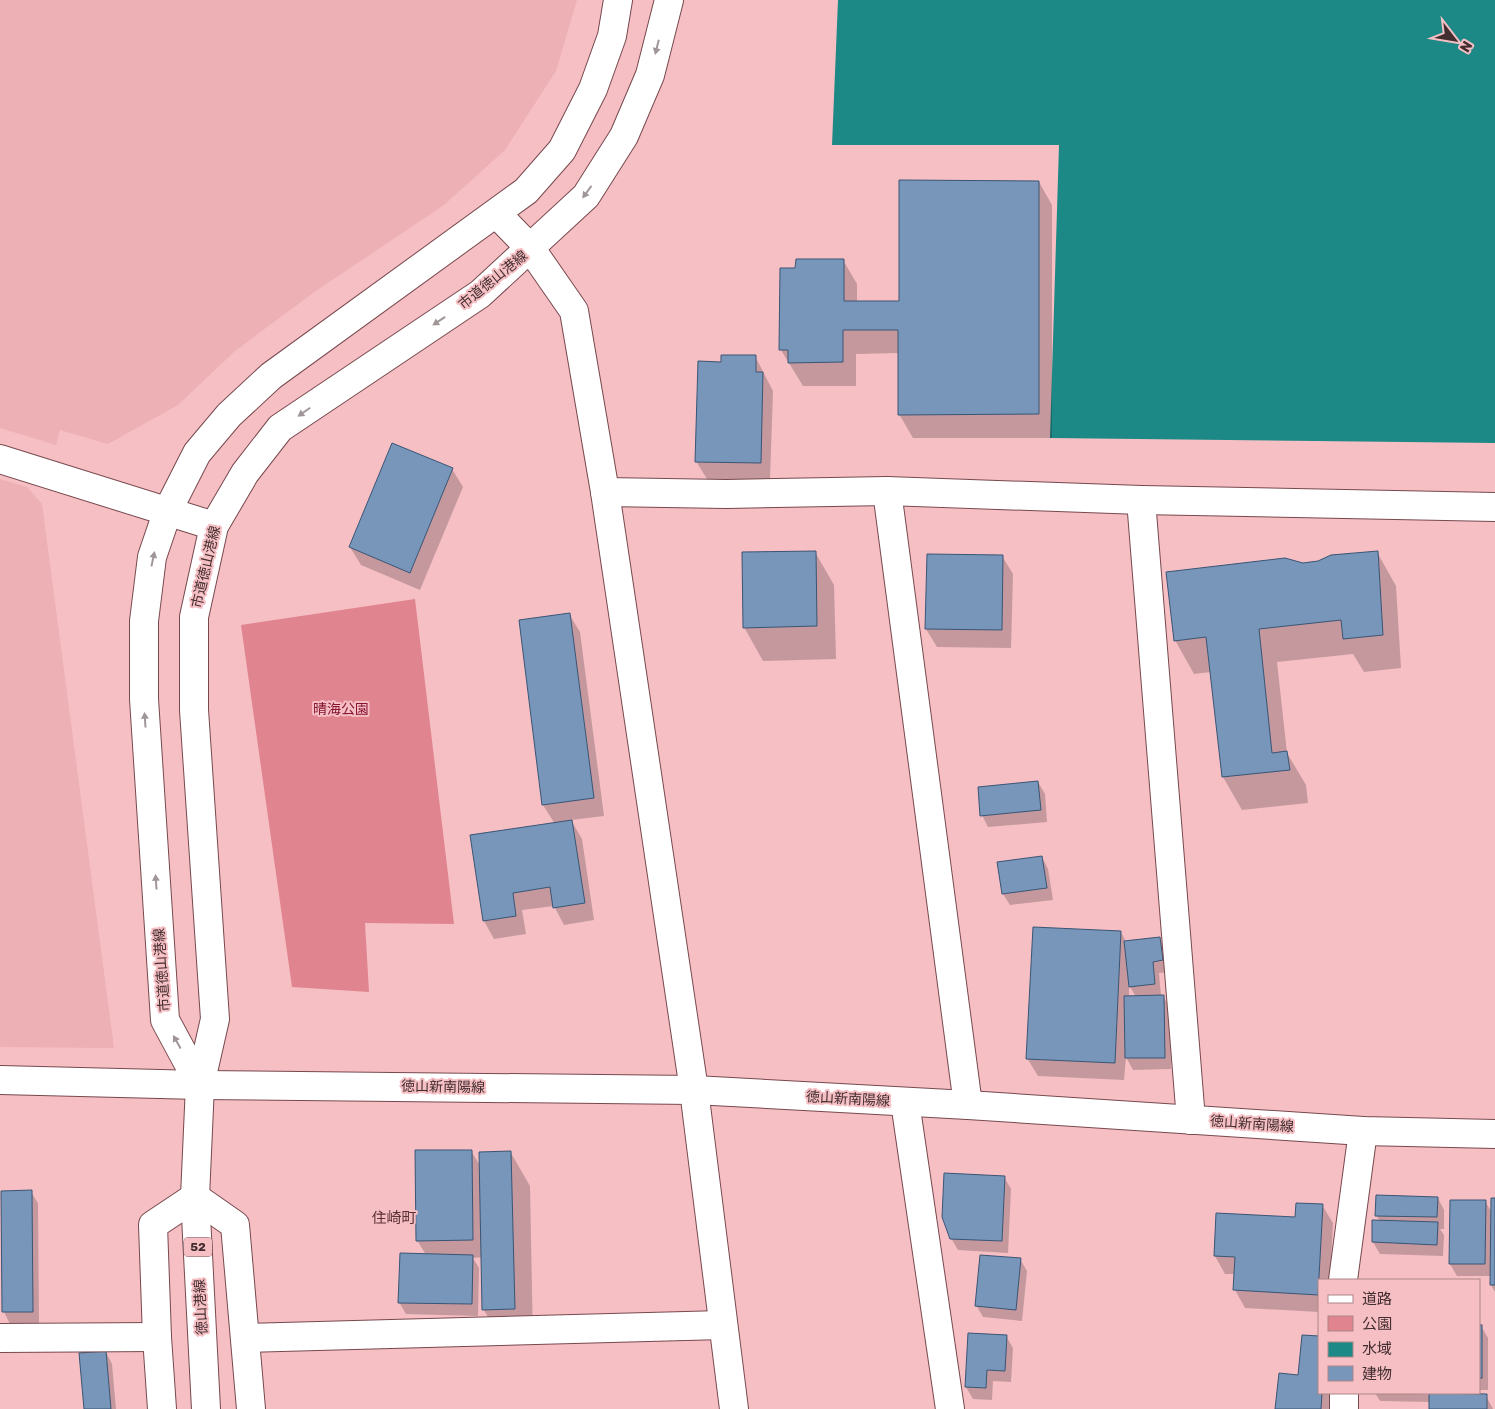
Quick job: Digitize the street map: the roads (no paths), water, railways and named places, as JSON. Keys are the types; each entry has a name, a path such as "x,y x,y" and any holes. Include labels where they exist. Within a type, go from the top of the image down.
{"street":[{"name":"市道徳山港線","path":"200,1084 165,1020 144,699 145,612 152,557 168,510 197,453 229,415 271,376 497,214 526,191 562,150 593,89 612,36 618,0"},
{"name":"市道徳山港線","path":"200,1084 215,1019 194,710 194,617 214,526 245,473 280,428 480,294 531,249 586,196 624,136 650,75 669,0"},
{"path":"497,214 531,249 574,311 605,492 694,1090 734,1409"},
{"path":"0,459 168,510 214,526"},
{"path":"605,492 726,494 887,491 1141,500 1495,506"},
{"path":"887,491 968,1105"},
{"path":"1141,500 1191,1120"},
{"name":"徳山新南陽線","path":"0,1080 694,1090 968,1105 1363,1131 1495,1134"},
{"name":"徳山港線","path":"200,1084 195,1197 206,1409"},
{"path":"905,1102 950,1409"},
{"path":"1343,1279 1363,1131"},
{"path":"162,1409 153,1225 195,1197 235,1225 251,1409"},
{"path":"245,1338 723,1325"},
{"path":"0,1338 157,1337"},
{"path":"1344,1394 1344,1409"}],"water":[{"path":"838,0 1495,0 1495,443 1050,438 1059,145 832,145"}],"district":[{"name":"住崎町","path":"394,1218"}],"park label":[{"name":"晴海公園","path":"341,709"}]}
